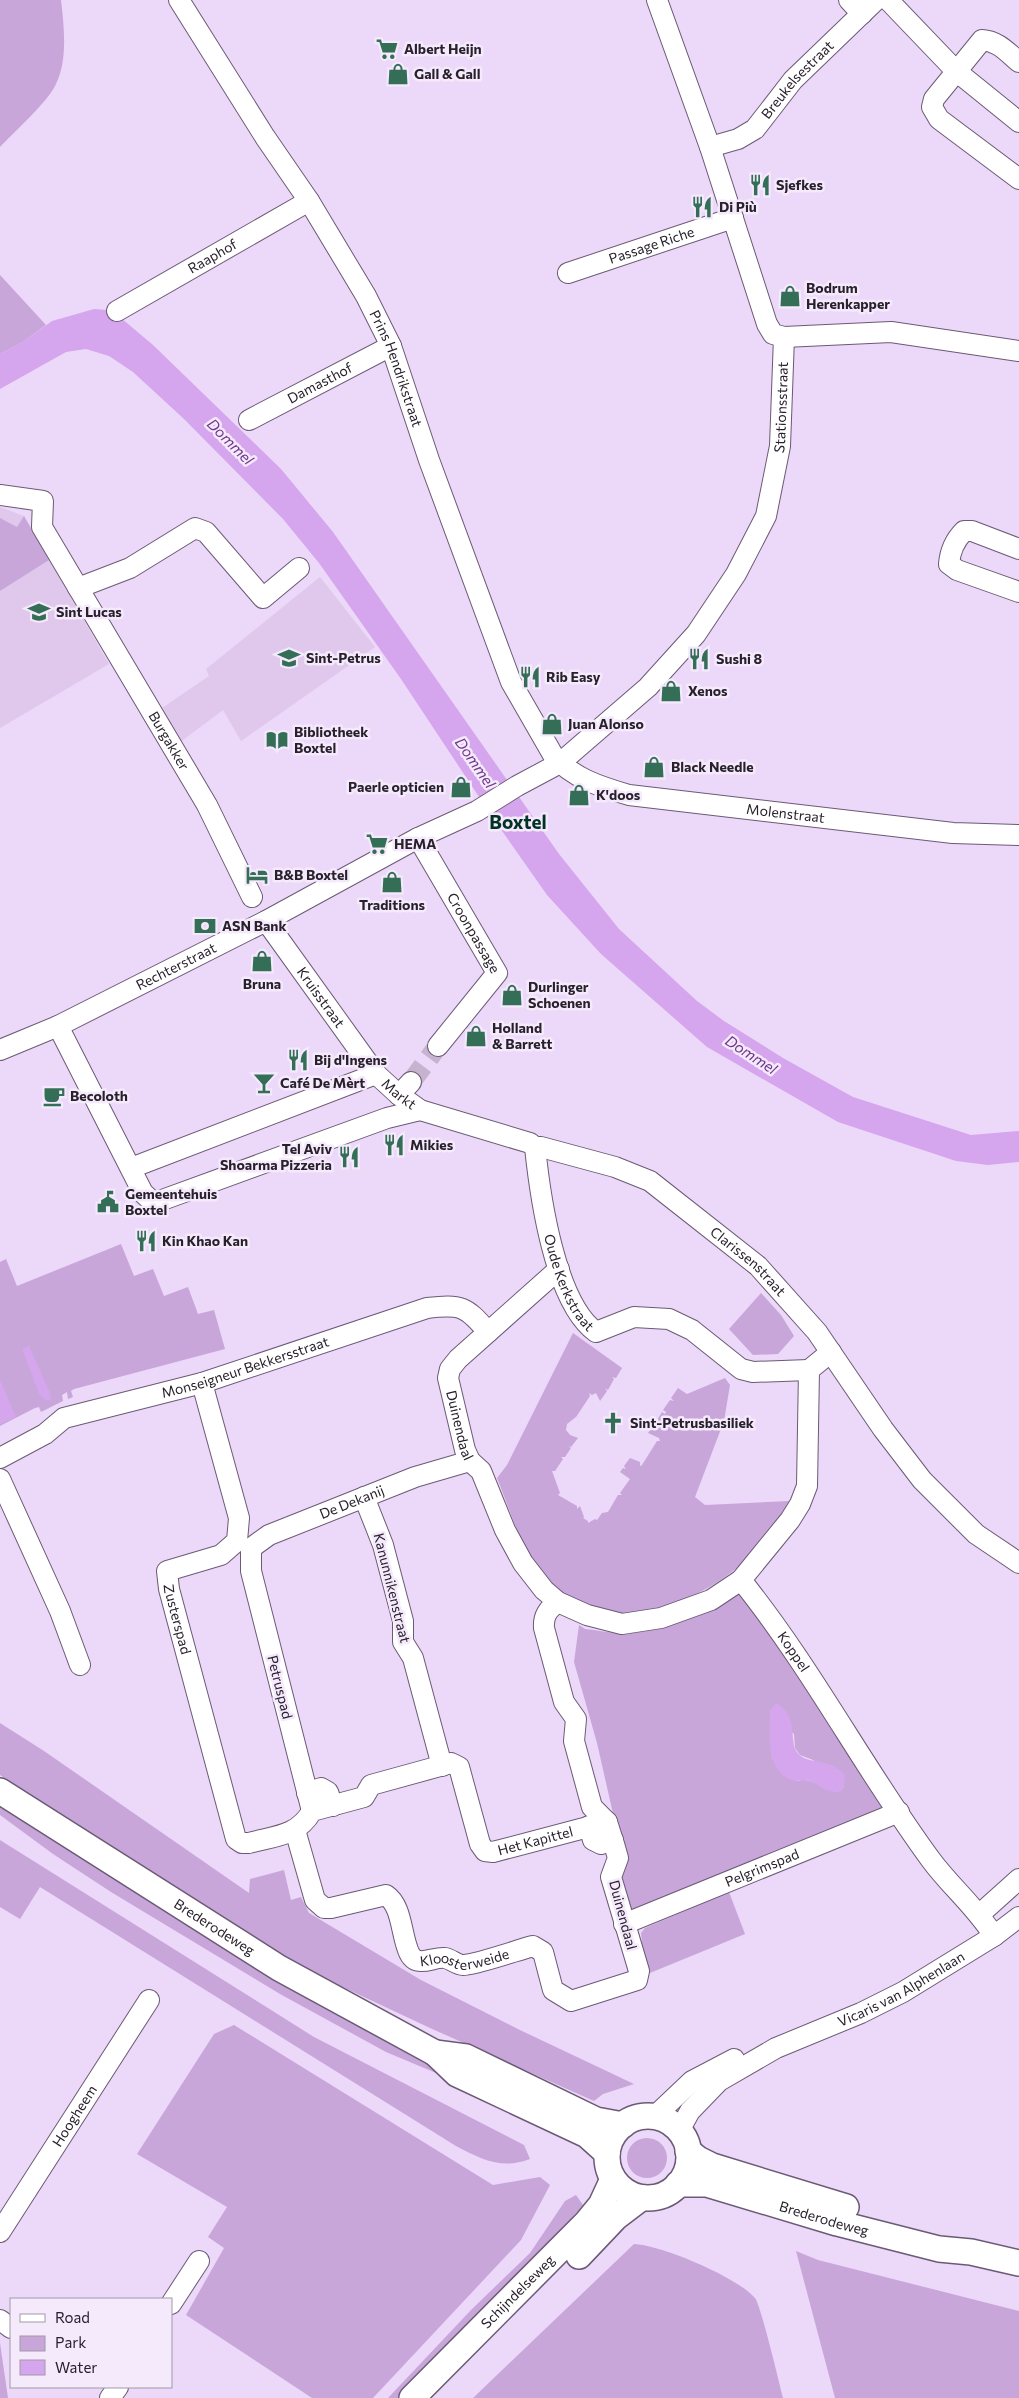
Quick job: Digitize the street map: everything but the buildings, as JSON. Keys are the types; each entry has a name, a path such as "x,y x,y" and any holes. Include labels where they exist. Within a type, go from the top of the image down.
{"main road":[{"name":"Brederodeweg","path":"0,1791 279,1968 436,2053 457,2074 587,2135 607,2153"},
{"name":"Brederodeweg","path":"436,2053 466,2057 596,2120 623,2125"},
{"path":"641,2117 654,2117 671,2124 684,2141 688,2163 678,2184 658,2197 641,2198 625,2191 613,2179 608,2167 607,2153 612,2138 623,2125 641,2117"},
{"name":"Brederodeweg","path":"684,2141 698,2159 712,2166 946,2238 971,2252"},
{"name":"Schijndelseweg","path":"412,2398 587,2222 601,2205 613,2179"},
{"name":"Brederodeweg","path":"678,2184 707,2184 837,2222 939,2249 971,2252 1019,2263"},
{"name":"Schijndelseweg","path":"437,2398 616,2217 641,2198"}],"street":[{"name":"Prins Hendrikstraat","path":"179,0 309,201 366,296 391,346 429,460 510,682 553,755 560,763"},
{"path":"657,0 710,147 767,324 773,334 784,337 890,332 1019,351"},
{"path":"888,0 956,71 1019,122"},
{"name":"Breukelsestraat","path":"710,147 738,139 755,129 793,80 862,5"},
{"path":"1019,62 999,44 991,40 982,40 934,99 934,113 1019,179"},
{"name":"Raaphof","path":"117,311 309,201"},
{"name":"Passage Riche","path":"568,273 733,218"},
{"name":"Stationsstraat","path":"560,763 648,687 696,634 736,574 766,516 780,446 784,337"},
{"name":"Damasthof","path":"249,420 391,346"},
{"name":"Burgakker","path":"0,495 42,501 42,527 207,805 252,897"},
{"path":"78,588 130,568 195,528 206,532 263,598 299,568"},
{"path":"1019,549 972,530 964,531 958,537 950,556 949,564 956,570 1019,592"},
{"name":"Rechterstraat","path":"0,1050 58,1026 266,921 418,838 477,811 517,786 560,763"},
{"name":"Molenstraat","path":"560,763 575,775 606,788 629,794 953,833 1019,835"},
{"name":"Croonpassage","path":"418,838 498,973 438,1046"},
{"name":"Kruisstraat","path":"266,921 376,1074"},
{"path":"58,1026 130,1168"},
{"name":"Markt","path":"376,1074 405,1088 420,1110 386,1118 154,1203 143,1193 130,1168 376,1074"},
{"name":"Clarissenstraat","path":"420,1110 530,1143 535,1147 615,1167 650,1181 724,1237 758,1266 792,1302 831,1352 883,1429 922,1480 960,1520 986,1541 1019,1563"},
{"name":"Oude Kerkstraat","path":"535,1147 542,1212 559,1269 580,1317 585,1324 596,1332 634,1317 669,1318 692,1330 741,1369 753,1372 809,1370"},
{"name":"Duinendaal","path":"559,1269 458,1360 450,1368 448,1378 465,1450 470,1460 481,1471 505,1530 523,1563 544,1590 558,1602 587,1615 622,1624 661,1618 711,1600 741,1580"},
{"name":"Monseigneur Bekkersstraat","path":"0,1458 45,1434 64,1418 202,1384 427,1308 462,1307 474,1316 488,1332"},
{"path":"741,1580 790,1520 807,1486 809,1370 831,1352"},
{"name":"Zusterspad","path":"202,1384 239,1518 236,1541 221,1555 167,1571 169,1589 236,1839 242,1843 250,1843 295,1830"},
{"name":"De Dekanij","path":"249,1562 251,1548 265,1538 415,1477 470,1460"},
{"path":"0,1480 60,1611 80,1665"},
{"name":"Kanunnikenstraat","path":"364,1497 383,1545 403,1622 403,1642 413,1658 441,1766"},
{"name":"Petruspad","path":"249,1562 310,1802"},
{"name":"Koppel","path":"741,1580 774,1624 932,1861 980,1914 994,1936"},
{"path":"558,1602 550,1608 543,1619 544,1628 564,1702 576,1719 574,1741 592,1807 603,1829"},
{"name":"Het Kapittel","path":"441,1766 451,1763 459,1767 480,1844 485,1851 493,1852 603,1829"},
{"path":"295,1830 305,1824 310,1802 333,1806 364,1796 371,1784 441,1766"},
{"name":"Pelgrimspad","path":"624,1924 899,1812"},
{"name":"Duinendaal","path":"603,1829 618,1858 610,1877 639,1972 637,1980"},
{"name":"Kloosterweide","path":"295,1830 315,1900 319,1905 331,1908 386,1895 392,1899 396,1906 407,1950 413,1957 424,1962 444,1958 462,1965 533,1946 543,1952 553,1990 571,2001 637,1980"},
{"path":"980,1914 1019,1879"},
{"name":"Vicaris van Alphenlaan","path":"684,2141 690,2111 719,2081 776,2048 861,2013 903,1992 994,1936 1019,1918"},
{"name":"Hoogheem","path":"0,2232 149,2000"},
{"name":"Vicaris van Alphenlaan","path":"654,2117 701,2075 756,2050 776,2048"},
{"path":"172,2302 199,2261"}],"shaded area":[{"name":"Sint Lucas","path":"0,507 24,516 109,664 0,728"},
{"name":"Sint-Petrus","path":"320,577 375,647 241,741 223,710 179,743 159,710 209,676 206,669"}],"green space":[{"path":"0,0 61,0 64,54 60,74 52,91 39,108 0,147"},
{"path":"0,275 46,325 23,342 0,354"},
{"path":"24,516 49,560 0,591 0,518 17,527"},
{"path":"121,1244 134,1276 153,1269 164,1296 188,1287 198,1314 214,1310 225,1349 74,1389 71,1391 73,1397 68,1399 67,1392 62,1395 63,1401 41,1412 39,1407 35,1408 0,1426 0,1262 6,1259 17,1286"},
{"path":"761,1293 781,1315 794,1336 778,1354 753,1355 729,1329"},
{"path":"573,1333 622,1368 616,1378 612,1377 614,1379 608,1390 605,1388 607,1391 600,1401 596,1393 592,1395 589,1393 590,1396 576,1417 567,1424 566,1430 570,1435 578,1438 571,1447 568,1446 571,1448 565,1457 561,1457 563,1459 555,1471 552,1471 560,1493 558,1495 577,1506 577,1509 580,1506 583,1518 588,1523 595,1519 597,1520 602,1513 608,1512 618,1495 622,1495 620,1493 630,1479 620,1472 623,1468 626,1469 624,1466 630,1458 640,1462 640,1466 642,1465 657,1441 660,1441 659,1438 648,1433 654,1424 659,1424 656,1422 662,1412 665,1414 666,1412 663,1410 670,1400 674,1401 671,1398 678,1388 687,1394 725,1378 730,1385 724,1421 695,1497 705,1505 789,1501 757,1549 723,1579 699,1593 673,1604 646,1612 619,1614 592,1610 568,1600 546,1581 530,1558 497,1478 507,1465"},
{"path":"741,1588 889,1811 631,1917 618,1877 621,1849 597,1743 574,1662 579,1625 585,1629 611,1632 643,1632 687,1618","holes":["770,1711 794,1734 795,1748 800,1755 813,1760 844,1786 840,1791 829,1790 814,1782 797,1781 772,1758"]},
{"path":"0,1723 44,1751 249,1893 250,1879 284,1870 291,1900 301,1897 309,1913 421,1980 522,2031 634,2084 603,2094 594,2101 430,2028 332,1982 276,1952 57,1815 0,1775"},
{"path":"0,1805 372,2034 467,2086 386,2052 280,1994 111,1892 53,1854 0,1815"},
{"path":"0,1840 314,2037 524,2145 530,2159 510,2163 492,2162 456,2146 40,1887 20,1919 0,1907"},
{"path":"729,1892 745,1934 645,1975 641,1933 645,1928"},
{"path":"234,2025 493,2185 540,2177 550,2185 521,2240 373,2398 312,2398 186,2315 224,2248 208,2237 227,2207 137,2154 214,2034"},
{"path":"651,2138 658,2141 664,2147 667,2158 666,2166 658,2175 651,2178 643,2178 636,2175 628,2166 627,2154 630,2147 639,2139"},
{"path":"576,2195 583,2205 515,2283 404,2398 388,2398 471,2310 530,2253 565,2201"},
{"path":"634,2244 662,2250 716,2272 746,2290 755,2298 783,2398 473,2398"},
{"path":"796,2251 818,2260 1019,2311 1019,2398 835,2398"},
{"path":"0,2343 8,2398 0,2398"}],"water":[{"name":"Dommel","path":"94,309 107,310 121,318 153,345 281,469 333,532 559,854 619,929 697,1001 724,1021 783,1058 853,1097 971,1135 1019,1131 1019,1162 988,1165 956,1161 838,1122 707,1047 601,954 547,895 493,818 401,679 319,563 283,519 184,419 133,372 109,356 86,349 66,352 0,389 0,354 23,342 52,321"},
{"path":"29,1346 50,1393 51,1400 47,1401 39,1394 22,1349"},
{"path":"0,1380 16,1417 0,1424"},
{"path":"776,1703 788,1715 791,1721 794,1747 797,1752 807,1759 832,1765 845,1775 844,1786 840,1791 829,1791 809,1781 792,1780 781,1774 772,1758 770,1749 770,1711"}],"tunnel":[{"path":"411,1082 438,1046"}],"place":[{"name":"Albert Heijn","path":"387,49"},
{"name":"Gall & Gall","path":"398,74"},
{"name":"Sjefkes","path":"760,185"},
{"name":"Di Più","path":"702,207"},
{"name":"Bodrum Herenkapper","path":"790,296"},
{"name":"Sint Lucas","path":"39,612"},
{"name":"Sint-Petrus","path":"289,658"},
{"name":"Sushi 8","path":"699,659"},
{"name":"Rib Easy","path":"530,677"},
{"name":"Xenos","path":"671,691"},
{"name":"Juan Alonso","path":"552,724"},
{"name":"Bibliotheek Boxtel","path":"277,740"},
{"name":"Black Needle","path":"654,767"},
{"name":"Paerle opticien","path":"461,787"},
{"name":"K'doos","path":"579,795"},
{"name":"HEMA","path":"377,844"},
{"name":"B&B Boxtel","path":"257,875"},
{"name":"Traditions","path":"392,882"},
{"name":"ASN Bank","path":"205,926"},
{"name":"Bruna","path":"262,961"},
{"name":"Durlinger Schoenen","path":"512,995"},
{"name":"Holland & Barrett","path":"476,1036"},
{"name":"Bij d'Ingens","path":"298,1060"},
{"name":"Café De Mèrt","path":"264,1083"},
{"name":"Becoloth","path":"54,1096"},
{"name":"Mikies","path":"394,1145"},
{"name":"Tel Aviv Shoarma Pizzeria","path":"349,1157"},
{"name":"Gemeentehuis Boxtel","path":"108,1202"},
{"name":"Kin Khao Kan","path":"146,1241"},
{"name":"Sint-Petrusbasiliek","path":"613,1423"}],"district":[{"name":"Boxtel","path":"518,822"}]}
